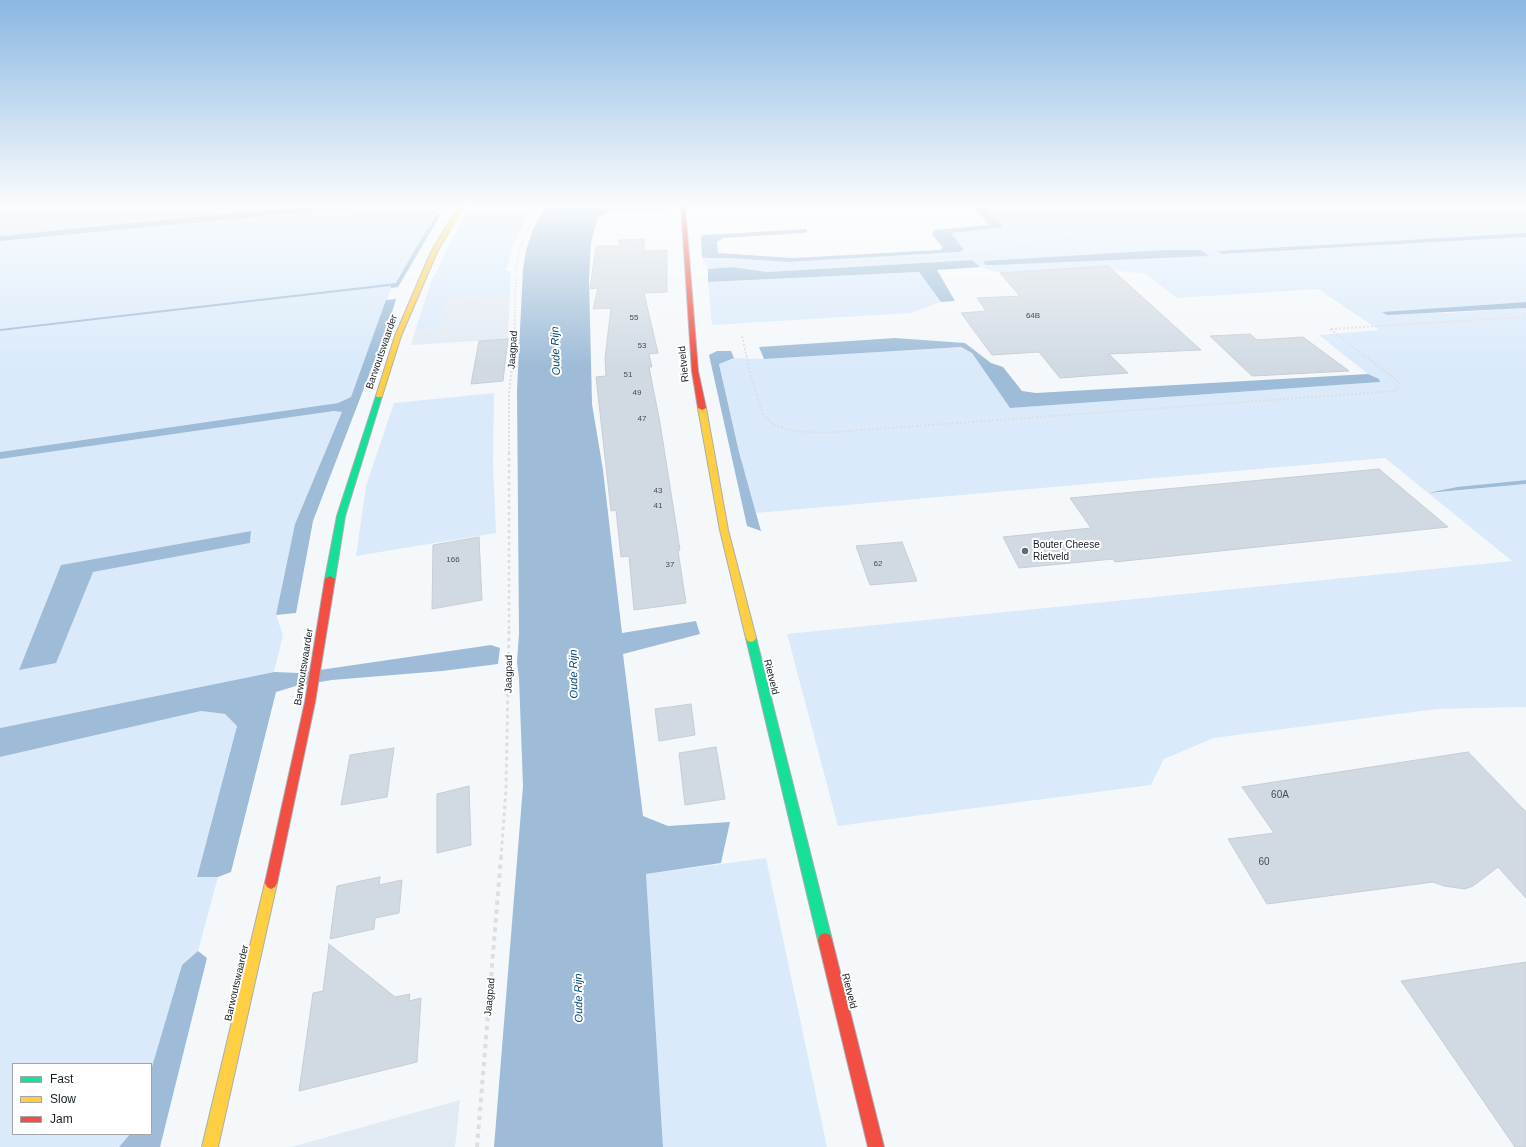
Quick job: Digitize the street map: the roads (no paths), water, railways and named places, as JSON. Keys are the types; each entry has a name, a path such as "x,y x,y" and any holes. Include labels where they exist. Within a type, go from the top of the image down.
{"street":[{"name":"Barwoutswaarder","path":"210,1147 267,903 310,702 341,516 398,336 431,259"},
{"name":"Rietveld","path":"687,259 695,371 724,530 876,1147"}],"water":[{"path":"410,259 415,259 398,287 391,288 391,286 0,331 0,329 396,283"},
{"name":"Oude Rijn","path":"525,259 590,259 589,278 592,404 603,470 622,633 696,621 700,634 623,654 643,816 668,826 730,822 721,863 646,874 663,1147 494,1147 523,786 519,678 517,662 519,634 517,390"},
{"path":"736,259 847,259 788,262"},
{"path":"1024,259 1149,259 994,265 986,265 983,261"},
{"path":"972,260 980,267 937,270 955,301 941,302 919,272 708,282 708,269 733,267 767,272"},
{"path":"396,299 389,323 313,521 296,613 276,615 295,524 342,412 334,411 0,459 0,452 338,403 351,397 386,300"},
{"path":"1526,302 1526,308 1387,315 1382,312"},
{"path":"895,338 965,343 991,363 1003,367 1022,391 1036,393 1368,374 1379,379 1380,382 1010,408 972,353 961,347 764,359 759,347"},
{"path":"717,351 731,351 734,358 719,364 739,452 761,531 747,526 709,355"},
{"path":"1526,480 1526,484 1428,493 1457,487"},
{"path":"251,531 250,543 93,572 56,663 19,670 61,565"},
{"path":"491,645 500,648 498,664 442,671 332,680 296,686 276,692 231,872 218,877 197,877 237,726 225,714 201,711 0,757 0,728 274,672 299,673"},
{"path":"198,951 207,958 160,1147 119,1147 129,1135 152,1135 152,1067 182,965"}],"place":[{"name":"Bouter Cheese Rietveld","path":"1025,551"}]}
